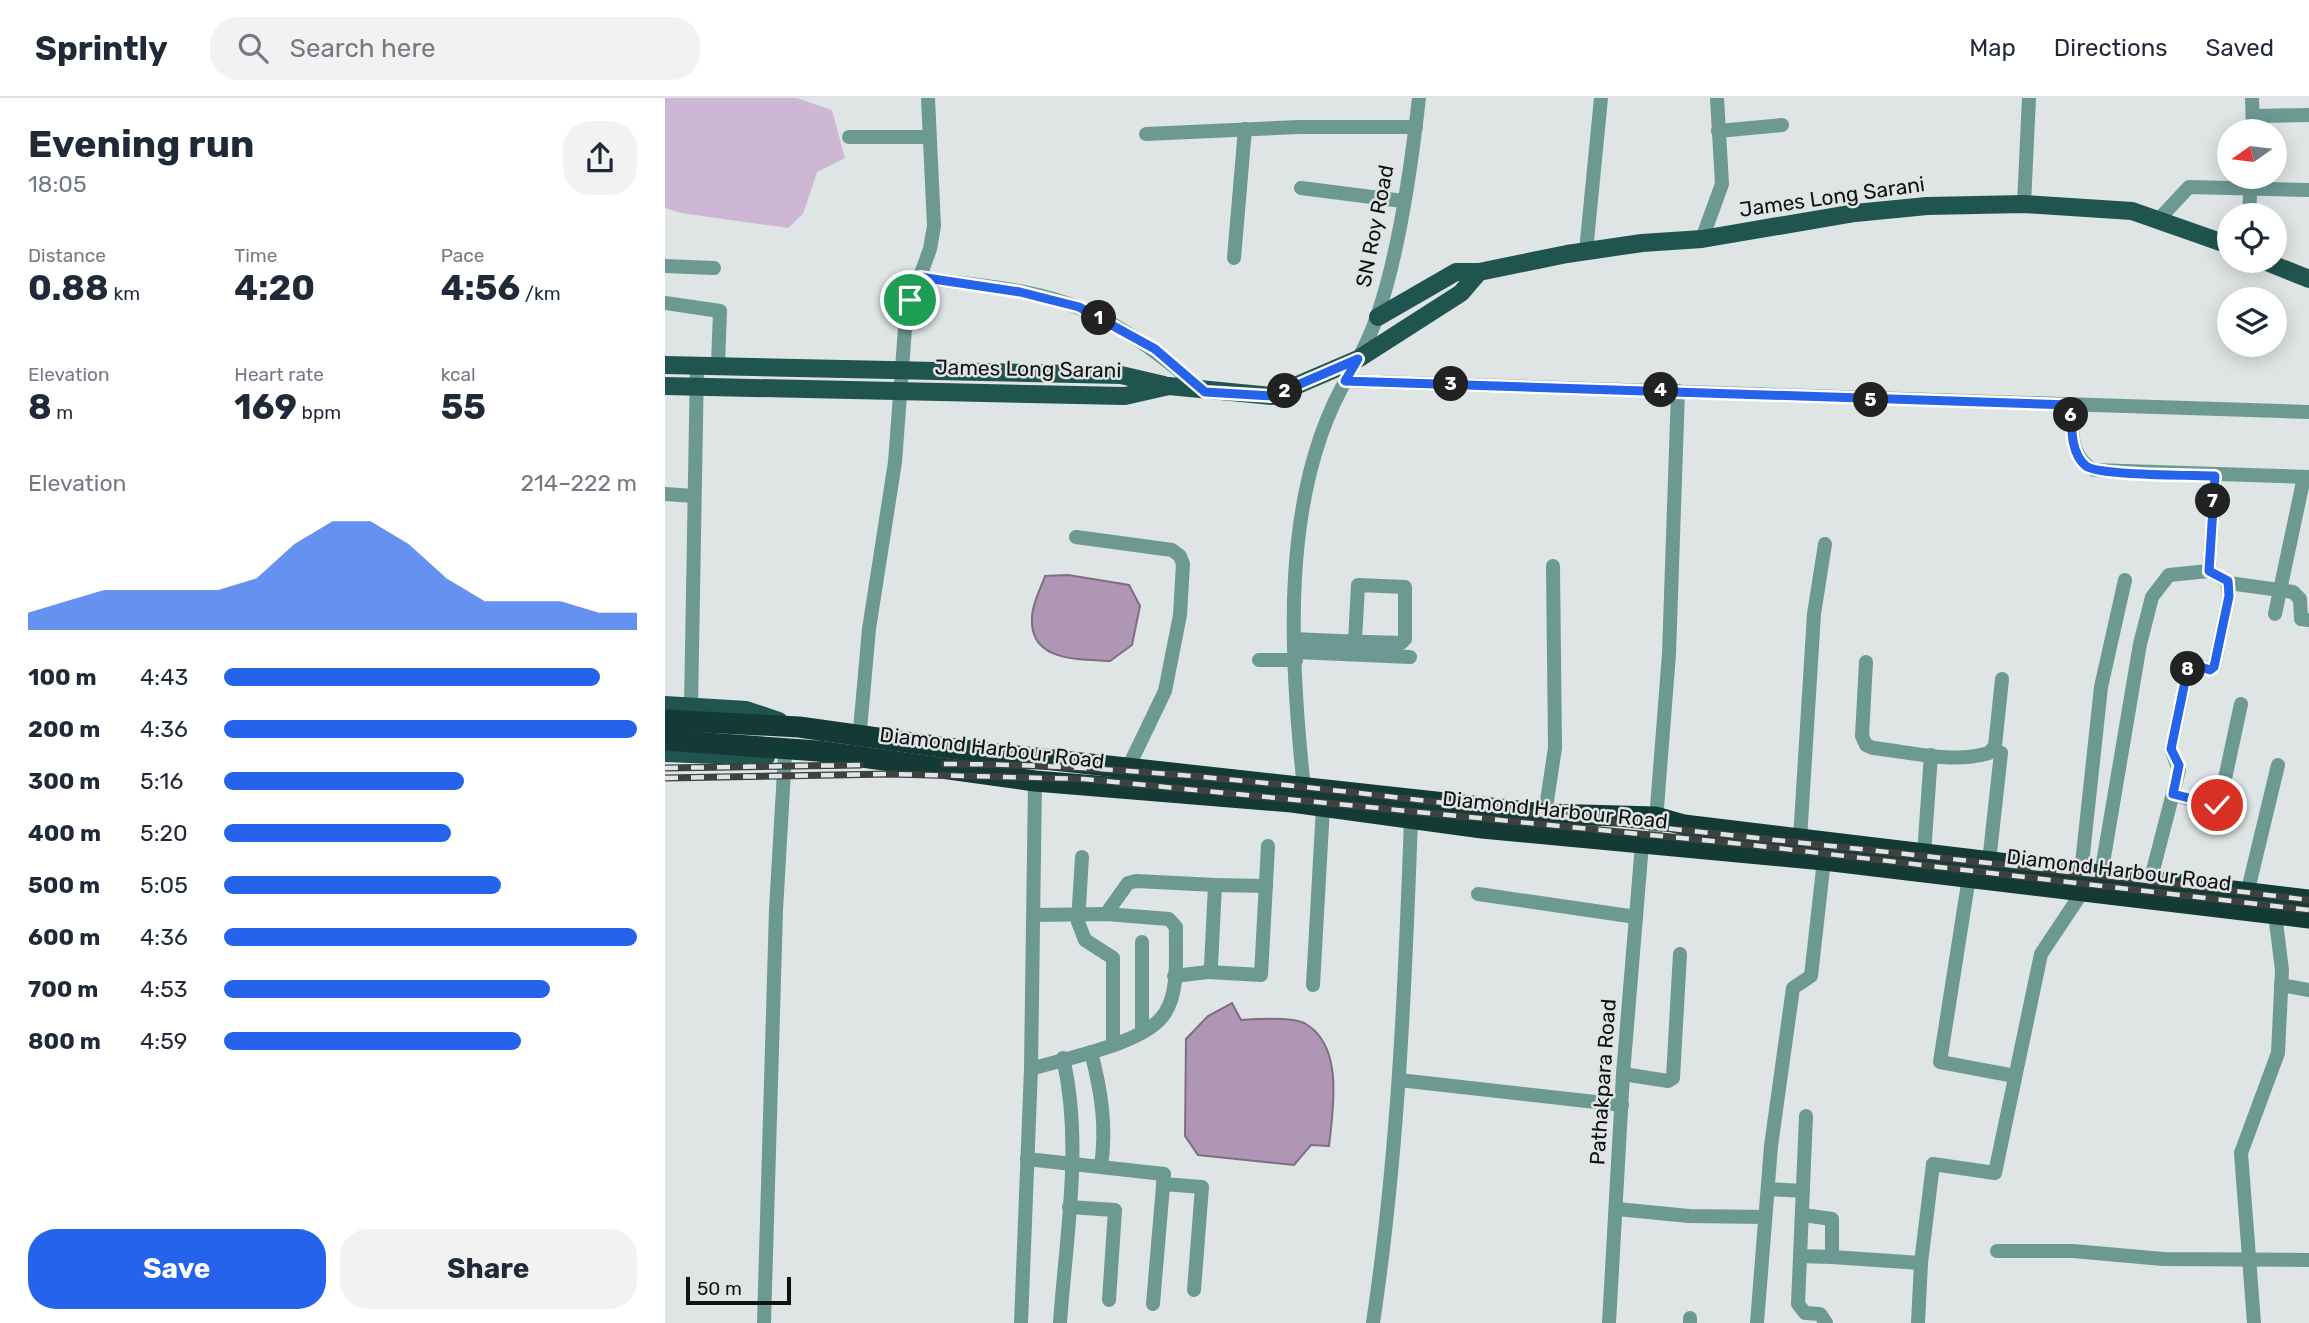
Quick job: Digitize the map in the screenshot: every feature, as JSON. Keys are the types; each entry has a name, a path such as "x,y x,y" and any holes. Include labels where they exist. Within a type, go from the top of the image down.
{"highway":[{"name":"Diamond Harbour Road","path":"665,720 859,733 963,750 1545,814 1655,817 1684,825 1990,862 2088,880 2274,904 2309,900"},
{"name":"Diamond Harbour Road","path":"665,740 859,757 1035,781 1322,807 1648,845 1824,860 1969,877 2150,882 2247,894 2309,918"}],"main road":[{"name":"James Long Sarani","path":"1378,317 1456,271 1479,272 1587,251 1702,239 1855,213 1927,206 2024,204 2132,211 2217,241"},
{"path":"2287,269 2308,277"},
{"name":"James Long Sarani","path":"665,386 902,389 1125,396 1169,386 1205,392 1272,396 1358,359 1461,293 1479,272"},
{"path":"665,365 1121,375 1169,386"},
{"path":"665,705 745,710 799,727"},
{"path":"665,753 773,758 790,752"}],"street":[{"path":"859,757 869,629 895,462 906,315 935,226 928,98"},
{"name":"SN Roy Road","path":"1304,788 1298,731 1296,554 1304,497 1326,424 1378,317 1403,201 1419,98"},
{"path":"1587,251 1601,98"},
{"path":"1702,239 1722,184 1717,98"},
{"path":"2024,204 2029,98"},
{"path":"2252,98 2253,116 2309,115"},
{"path":"1718,131 1782,125"},
{"path":"1146,134 1245,129 1416,127"},
{"path":"1234,258 1245,129"},
{"path":"849,138 929,137"},
{"path":"2159,219 2189,187 2217,185"},
{"path":"2287,187 2309,190"},
{"path":"1301,188 1403,201"},
{"path":"665,266 714,268"},
{"path":"920,277 1020,292 1079,307 1155,349 1205,392"},
{"path":"665,303 720,311 718,365"},
{"path":"691,707 697,365"},
{"path":"1345,381 2309,412"},
{"name":"Pathakpara Road","path":"1609,1323 1623,1074 1636,917 1655,817 1669,654 1678,391"},
{"path":"2071,405 2072,440 2078,456 2094,470 2307,477 2275,614"},
{"path":"2209,571 2215,476"},
{"path":"665,494 694,496"},
{"path":"1076,537 1172,550 1180,556 1183,564 1180,615 1165,691 1128,768"},
{"path":"1800,839 1814,614 1825,544"},
{"path":"1545,814 1555,748 1552,566"},
{"path":"1918,1323 1920,1263 1933,1164 1995,1173 2041,954 2088,880 2152,597 2169,575 2209,571 2229,583 2293,593 2300,599 2301,619 2309,620"},
{"path":"2088,880 2101,687 2125,580"},
{"path":"2150,882 2179,765 2171,749 2188,667 2192,664 2210,670 2214,667 2229,583"},
{"path":"1259,660 1296,650 1355,642 1403,642 1405,587 1358,585 1355,642"},
{"path":"1296,650 1410,657"},
{"path":"1866,662 1862,736 1866,745 1931,755 1966,757 1989,753 1995,746 2002,679"},
{"path":"2173,794 2212,806 2220,802 2241,704"},
{"path":"764,1323 776,923 790,752"},
{"path":"1990,862 2001,753"},
{"path":"1924,854 1931,755"},
{"path":"2247,894 2278,765"},
{"path":"1021,1323 1031,1069 1035,781"},
{"path":"1313,985 1322,807"},
{"path":"1373,1323 1390,1204 1399,1080 1411,819"},
{"path":"1174,976 1208,972 1261,975 1268,846"},
{"path":"1082,858 1077,914 1084,940 1113,958 1112,1045"},
{"path":"1757,1323 1778,1079 1793,988 1795,984 1809,980 1811,976 1824,860"},
{"path":"1969,877 1940,1062 2015,1076"},
{"path":"1106,914 1128,883 1136,881 1266,886"},
{"path":"1208,972 1212,959 1215,885"},
{"path":"1478,894 1636,917"},
{"path":"2254,1323 2241,1153 2278,1053 2281,985 2280,949 2274,904"},
{"path":"1031,1069 1112,1045 1142,1030 1167,1011 1174,976 1176,927 1173,922 1163,917 1106,914 1034,915"},
{"path":"1142,942 1142,1030"},
{"path":"1623,1074 1668,1081 1673,1078 1680,954"},
{"path":"2281,985 2309,990"},
{"path":"1091,1052 1100,1087 1105,1140 1101,1166"},
{"path":"1059,1323 1072,1163 1071,1094 1063,1058"},
{"path":"1399,1080 1622,1105"},
{"path":"1806,1116 1798,1304 1805,1312 1820,1314 1826,1323"},
{"path":"1027,1159 1101,1166 1202,1187 1194,1290"},
{"path":"1153,1304 1164,1179"},
{"path":"1768,1189 1803,1191"},
{"path":"1069,1207 1115,1210 1109,1300"},
{"path":"1617,1209 1689,1216 1765,1217"},
{"path":"1803,1215 1832,1219 1832,1257"},
{"path":"1997,1251 2073,1251 2163,1259 2250,1257 2279,1262 2309,1260"},
{"path":"1800,1256 1920,1263"}],"shaded area":[{"path":"665,98 797,98 832,110 845,158 817,172 803,214 788,228 681,213 665,208"},
{"path":"1068,575 1129,585 1140,606 1132,645 1110,661 1058,655 1038,643 1033,632 1032,612 1045,576"},
{"path":"1232,1003 1241,1020 1284,1019 1306,1024 1318,1034 1326,1048 1333,1080 1329,1146 1311,1145 1294,1165 1198,1155 1185,1136 1186,1039 1208,1016"}],"railway":[{"path":"944,764 1096,769 1250,781 2309,900"},
{"path":"665,768 860,765"},
{"path":"665,778 891,774 1084,779 1742,844 2309,910"}],"route":[{"path":"910,300 920,277 1020,292 1079,307 1155,349 1205,392 1272,396 1358,359 1345,381 2071,405 2072,440 2078,456 2085,465 2094,470 2215,476 2209,571 2228,581 2229,596 2214,667 2210,670 2192,664 2188,667 2173,731 2171,754 2179,765 2173,794 2212,806 2217,805"}]}
